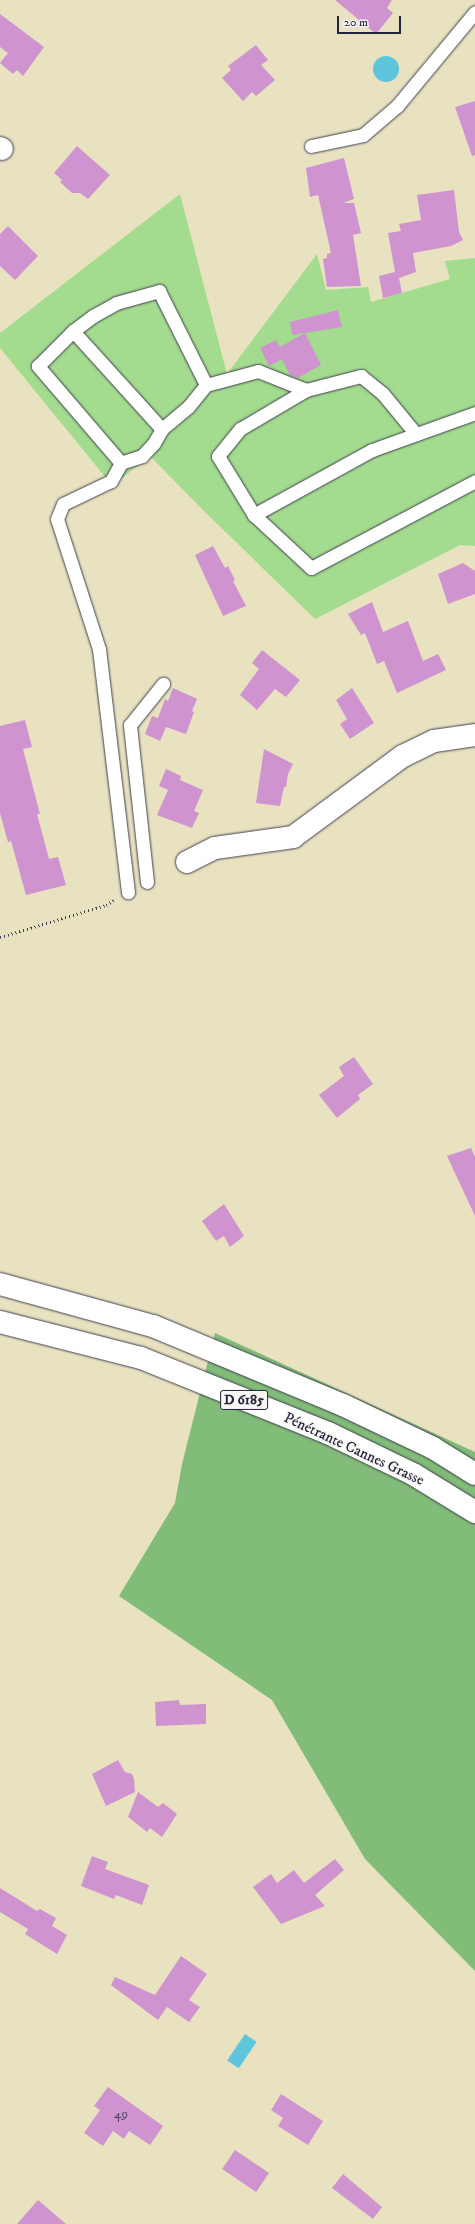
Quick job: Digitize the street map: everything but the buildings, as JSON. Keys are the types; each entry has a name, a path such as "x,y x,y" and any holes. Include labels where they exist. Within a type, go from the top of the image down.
{"main road":[{"path":"187,862 215,848 293,837 403,756 434,741 475,735"},
{"name":"D 6185","path":"0,1284 153,1326 343,1405 433,1448 475,1474"},
{"name":"Pénétrante Cannes Grasse","path":"0,1322 141,1358 328,1433 413,1474 475,1512"}],"lane":[{"path":"311,146 363,135 397,106 475,12"},
{"path":"121,463 38,366 73,331 93,316 116,303 159,291 206,385"},
{"path":"73,331 162,429"},
{"path":"128,892 99,649 57,519 63,504 112,481 121,463 142,456 154,443 162,429 188,407 206,385 258,370 306,390"},
{"path":"416,434 384,394 361,376 306,390 240,429 218,456 254,515 311,568 475,481"},
{"path":"254,515 372,450 475,413"},
{"path":"147,882 130,725 163,684"}],"path":[{"path":"0,937 106,905 128,892"}],"green space":[{"path":"180,194 227,374 317,254 326,290 368,287 371,302 450,279 445,261 475,258 475,546 460,545 315,619 150,456 121,479 118,473 106,478 0,348 0,333"},
{"path":"215,1333 475,1452 475,1971 365,1859 272,1700 119,1596 175,1503 182,1464"}],"water":[{"path":"386,56 395,60 399,69 395,78 386,82 377,78 373,69 377,60"},
{"path":"245,2034 257,2042 239,2068 227,2061"}]}
